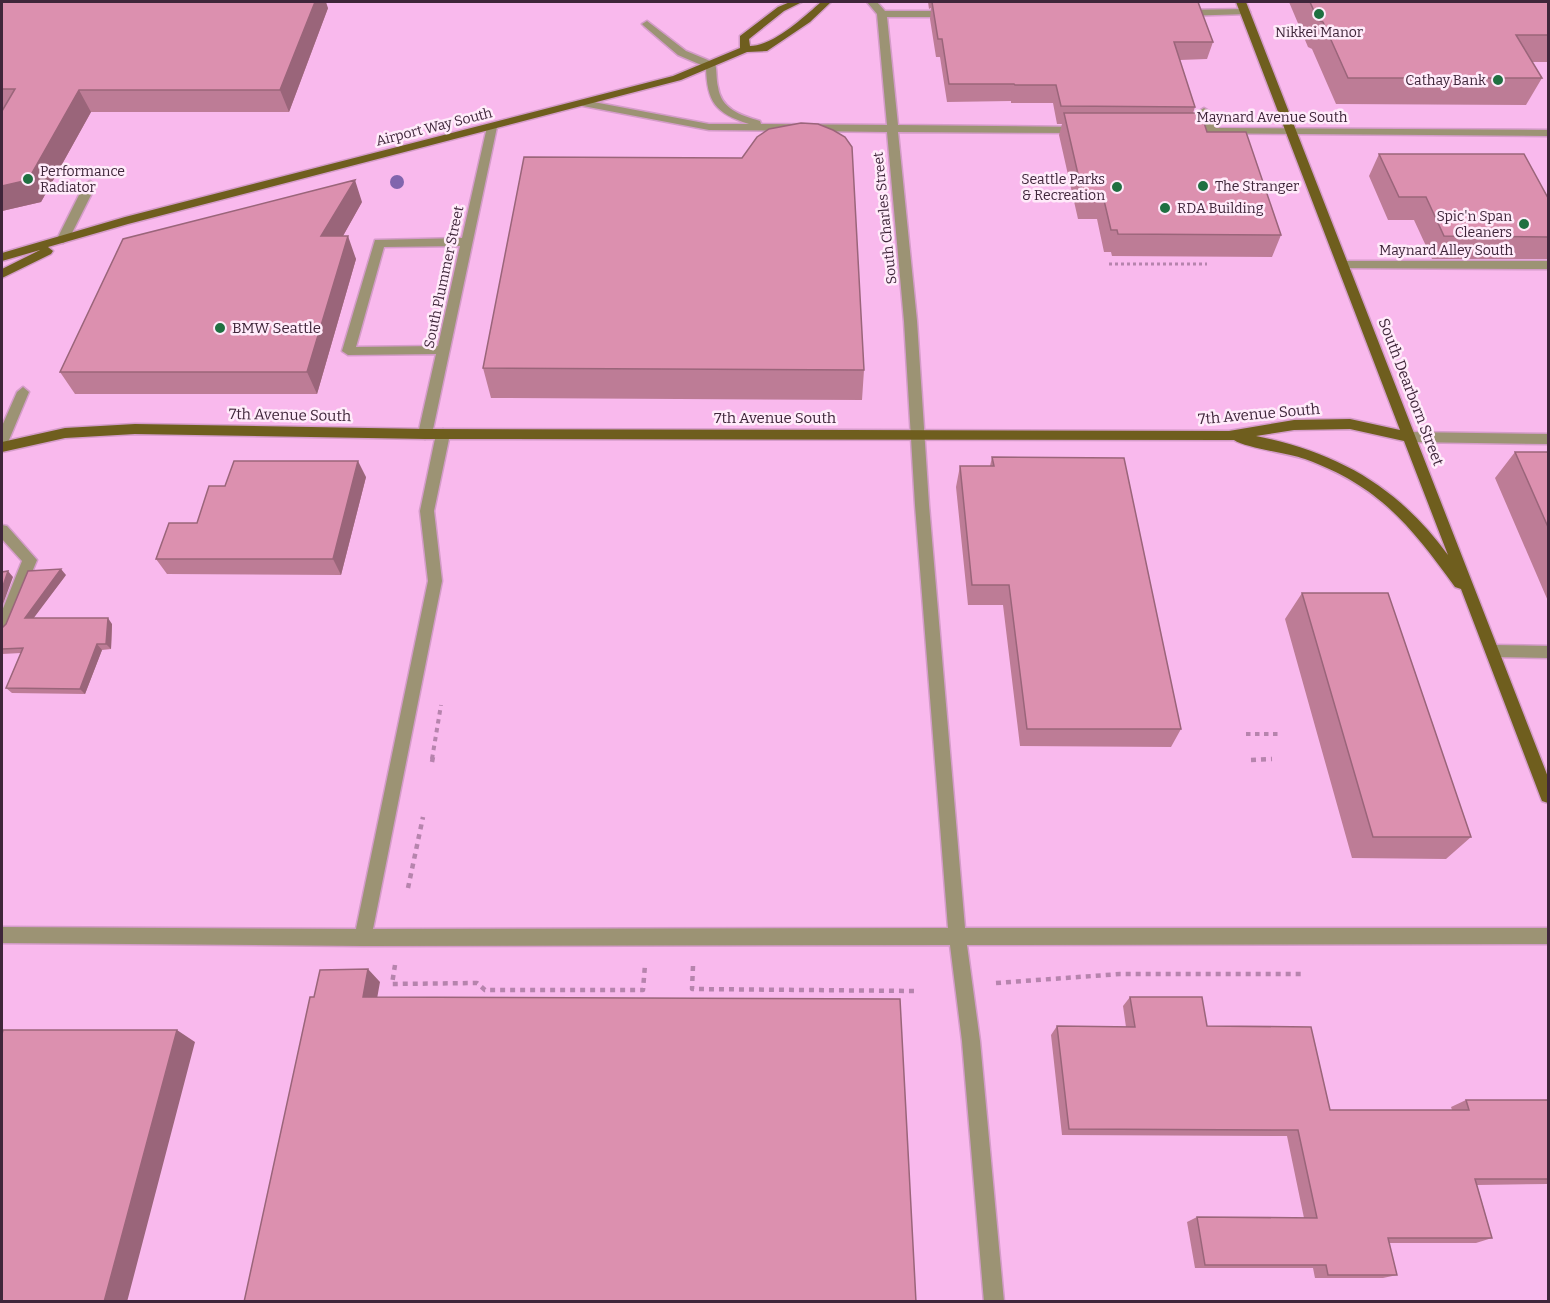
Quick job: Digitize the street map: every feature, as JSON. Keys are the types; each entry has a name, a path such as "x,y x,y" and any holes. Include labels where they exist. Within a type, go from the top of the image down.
{"main road":[{"path":"745,49 744,38 760,24 797,2"},
{"name":"Airport Way South","path":"2,256 125,221 677,78 711,66 745,49 763,49 807,20 826,2"},
{"name":"South Dearborn Street","path":"1241,2 1548,796"},
{"name":"Airport Way South","path":"2,274 46,252 125,221"},
{"name":"7th Avenue South","path":"2,447 97,430 425,434 1229,436 1294,425 1350,424 1409,437"},
{"path":"1229,436 1309,455 1348,471 1366,482 1406,514 1472,599"}],"street":[{"path":"872,2 882,14 963,14"},
{"path":"1174,13 1245,12"},
{"name":"South Charles Street","path":"882,14 891,129 906,264 922,505 957,935 971,1041 994,1302"},
{"path":"647,24 682,53 711,66 711,85 717,104 734,117 779,129"},
{"path":"583,103 710,128 1086,130"},
{"path":"1204,111 1212,131"},
{"name":"South Plummer Street","path":"425,434 492,127"},
{"name":"Maynard Avenue South","path":"1177,131 1548,133"},
{"path":"63,239 90,185"},
{"path":"443,350 348,351 379,243 466,242"},
{"name":"Maynard Alley South","path":"1343,265 1548,265"},
{"path":"2,440 23,392"},
{"path":"363,938 435,580 427,511 443,434"},
{"name":"7th Avenue South","path":"1409,437 1548,439"},
{"path":"2,530 30,560 2,628"},
{"path":"1492,651 1548,652"},
{"path":"2,935 363,938 957,935 1548,936"}],"path":[{"path":"1109,264 1207,264"},
{"path":"432,762 442,704"},
{"path":"1246,734 1281,734"},
{"path":"1251,760 1272,759"},
{"path":"408,888 423,817"},
{"path":"385,964 395,964 392,984 477,983 485,990 643,990 646,958"},
{"path":"693,959 692,989 918,991"},
{"path":"996,983 1120,974 1305,974"}],"building":[{"path":"2,2 315,2 280,90 79,90 28,180 2,186 2,111 15,89 2,89"},
{"path":"932,2 1198,2 1213,42 1174,42 1195,107 1061,106 1056,85 949,84 942,39 938,39"},
{"path":"1310,2 1548,2 1548,35 1516,35 1542,78 1348,78 1323,22 1318,20"},
{"name":"RDA Building","path":"1064,113 1201,113 1207,132 1246,132 1281,235 1118,234 1117,230 1111,230 1103,196 1083,196"},
{"path":"801,123 818,124 833,130 845,137 852,147 864,370 483,368 524,157 742,158 757,137 769,129"},
{"path":"1379,154 1524,154 1548,198 1548,237 1444,236 1426,197 1399,197"},
{"name":"BMW Seattle","path":"355,180 321,236 348,236 307,372 60,372 123,239"},
{"path":"1515,452 1548,452 1548,527"},
{"path":"992,457 1124,458 1181,729 1027,729 1009,585 972,585 960,466 994,466"},
{"path":"234,461 358,461 333,559 156,559 169,523 197,523 209,486 225,486"},
{"path":"61,569 25,618 108,618 106,644 97,644 80,689 6,688 23,648 2,649 2,628 6,624 28,571"},
{"path":"8,571 2,589 2,572"},
{"path":"1302,593 1388,593 1471,837 1373,837"},
{"path":"368,969 363,997 900,999 916,1302 244,1302 310,997 314,997 320,970"},
{"path":"1130,997 1202,997 1207,1026 1311,1027 1330,1110 1469,1110 1466,1100 1548,1100 1548,1179 1475,1179 1492,1238 1388,1238 1397,1275 1328,1275 1326,1265 1205,1265 1197,1217 1317,1218 1298,1130 1069,1129 1057,1026 1135,1027"},
{"path":"3,1030 177,1030 104,1302 2,1302"}],"place":[{"name":"Nikkei Manor","path":"1319,14"},
{"name":"Cathay Bank","path":"1498,80"},
{"name":"Performance Radiator","path":"28,179"},
{"name":"The Stranger","path":"1203,186"},
{"name":"Seattle Parks & Recreation","path":"1117,187"},
{"name":"RDA Building","path":"1165,208"},
{"name":"Spic'n Span Cleaners","path":"1524,224"},
{"name":"BMW Seattle","path":"220,328"}]}
